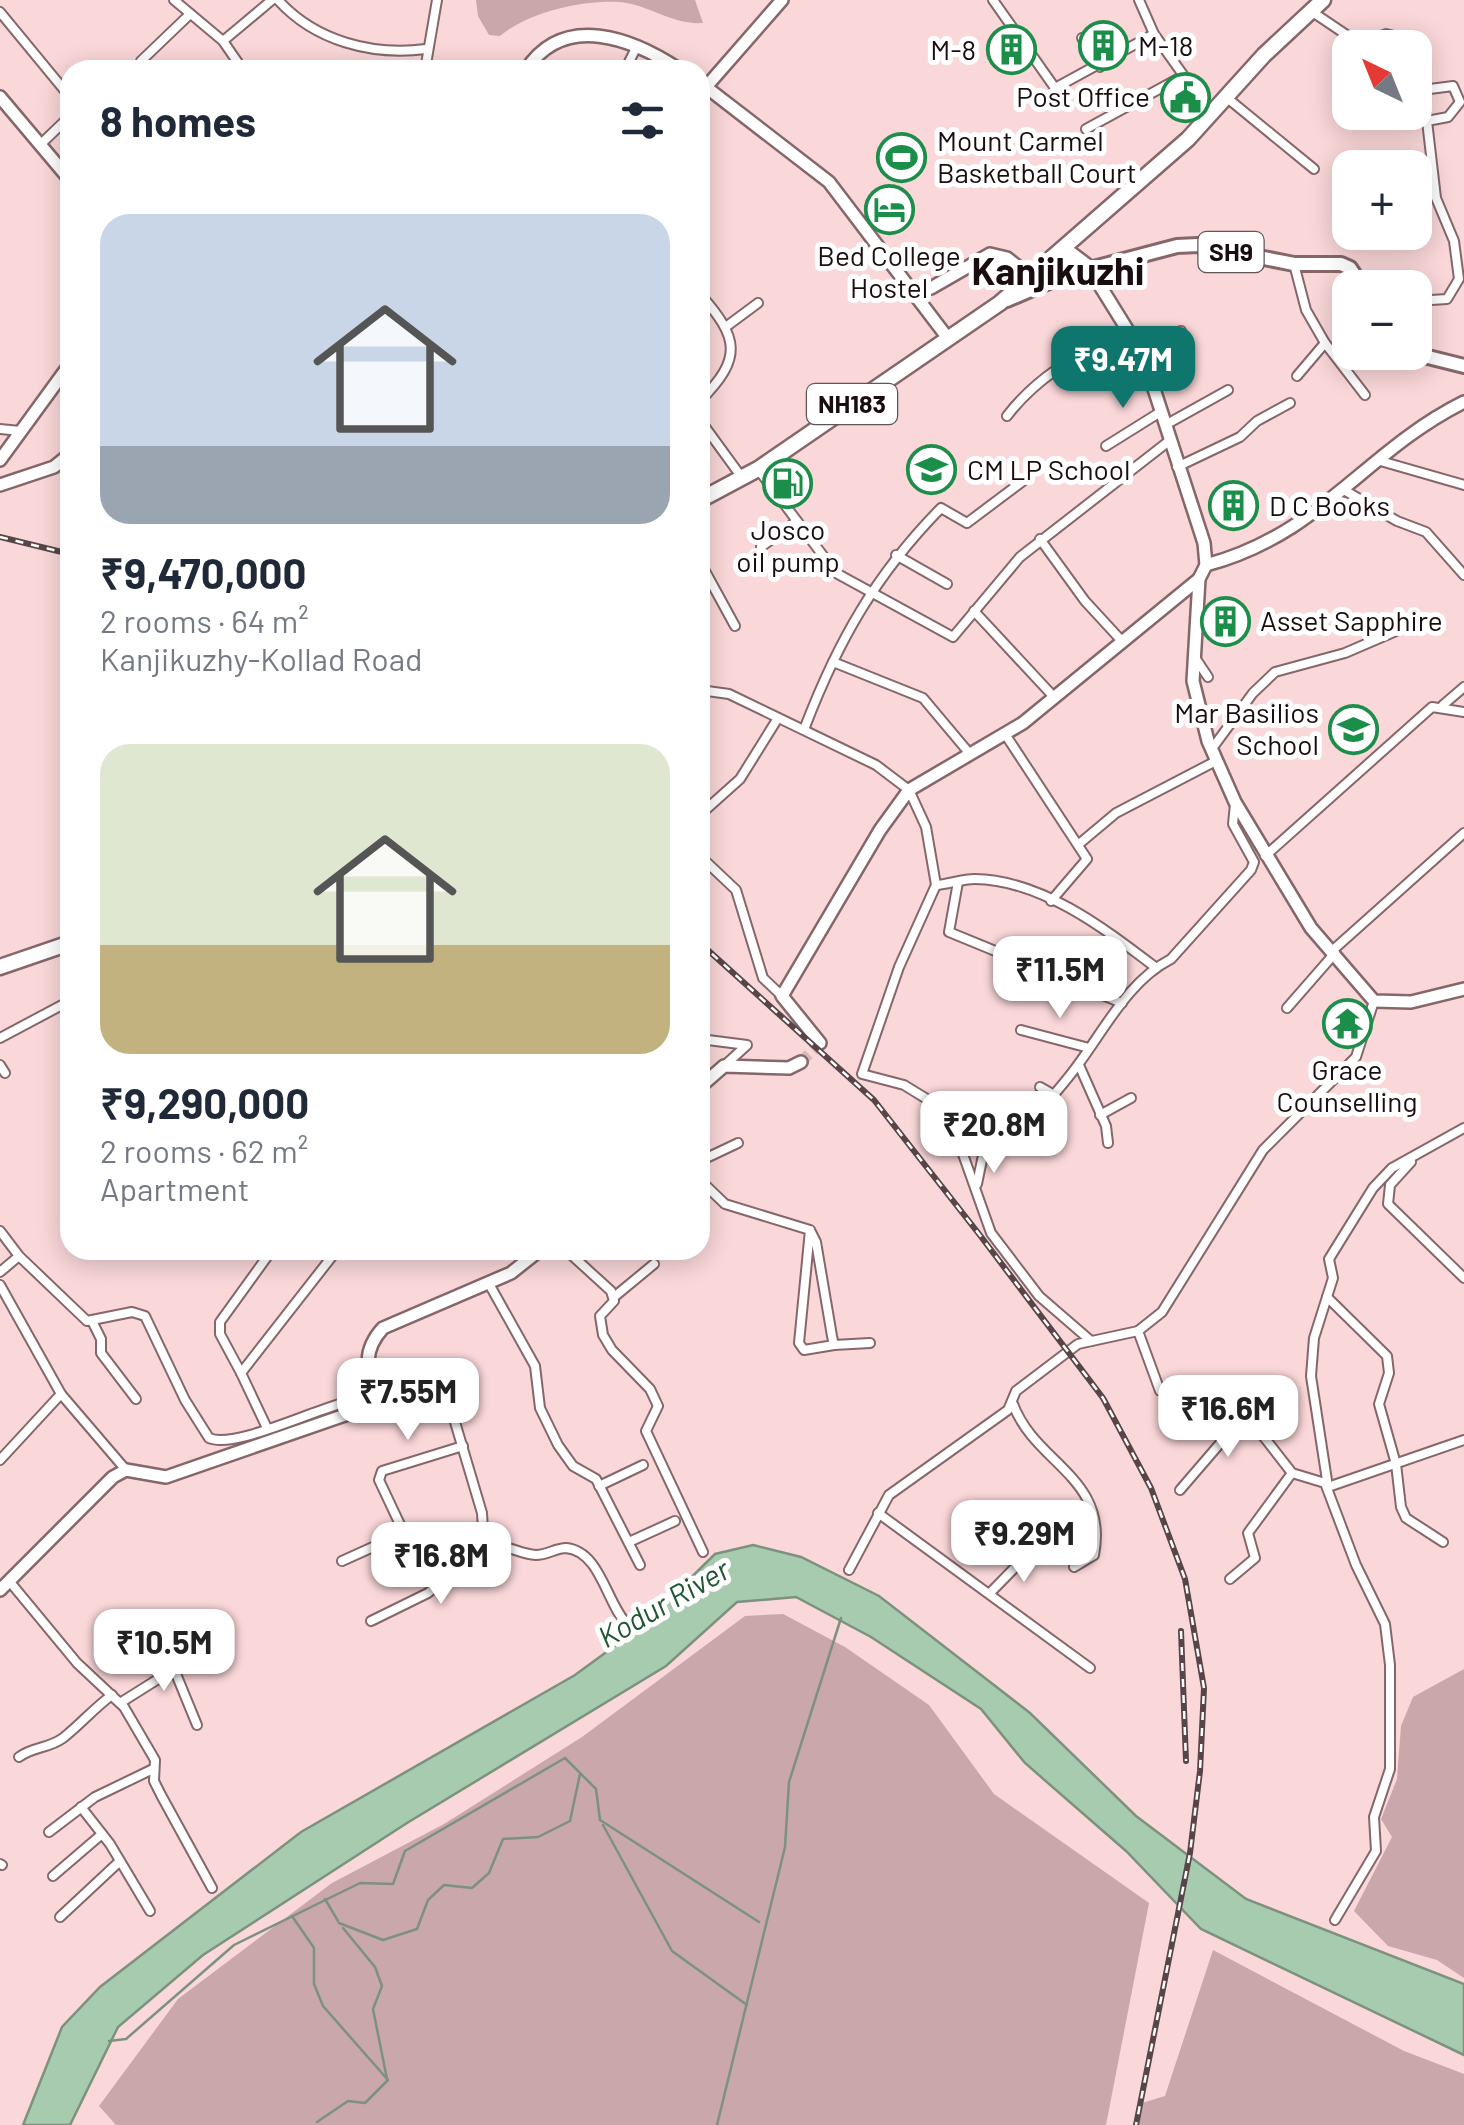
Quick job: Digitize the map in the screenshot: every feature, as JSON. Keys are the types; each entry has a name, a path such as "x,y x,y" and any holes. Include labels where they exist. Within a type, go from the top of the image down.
{"highway":[{"name":"NH183","path":"710,495 758,469 1000,304 1212,114 1322,0"},
{"path":"1064,249 1089,268"},
{"path":"1,964 60,946"}],"main road":[{"path":"710,80 782,0"},
{"path":"534,60 567,35 593,34 660,60"},
{"path":"710,95 829,182 948,337"},
{"path":"0,96 5,111 43,142 60,166"},
{"name":"SH9","path":"1089,268 1152,250 1198,245 1294,264 1341,264 1347,270"},
{"path":"912,292 931,288 990,254 1007,258 1031,277"},
{"path":"1000,304 1089,268 1140,350 1204,543 1206,565 1199,579 1193,680 1214,756 1236,802 1311,928 1374,1001 1411,1002 1464,989"},
{"path":"1432,358 1464,366"},
{"path":"0,460 60,377"},
{"path":"1206,565 1276,540 1344,490 1413,430 1464,402"},
{"path":"0,485 60,462"},
{"path":"820,1042 782,996 880,830 909,790 1005,734 1199,579"},
{"path":"710,1078 724,1066 770,1069 794,1067 801,1062"},
{"path":"5,1586 113,1476 126,1470 166,1477 376,1399 366,1365 369,1343 383,1328 511,1273 527,1260"}],"street":[{"path":"174,0 223,40 234,60"},
{"path":"223,40 274,0 300,23 333,39 396,53 426,49"},
{"path":"425,60 436,0"},
{"path":"993,0 1055,88 1100,67 1154,34"},
{"path":"1152,0 1140,3 1154,34 1212,114"},
{"path":"1311,11 1339,30"},
{"path":"0,12 60,85"},
{"path":"142,60 189,16"},
{"path":"1082,38 1100,67"},
{"path":"630,60 636,48"},
{"path":"1086,128 1182,76"},
{"path":"1432,88 1446,85 1460,94 1455,113 1432,120"},
{"path":"1226,97 1314,169"},
{"path":"43,142 60,126"},
{"path":"1428,130 1436,198 1454,240 1460,279 1446,298 1432,299"},
{"path":"1294,264 1306,310 1365,395"},
{"path":"727,326 758,303"},
{"path":"710,306 727,326 734,344 729,364 710,388"},
{"path":"1007,416 1024,393 1054,369 1128,327"},
{"path":"1140,350 1180,330"},
{"path":"1297,376 1326,343"},
{"path":"1166,424 1228,390"},
{"path":"1177,467 1240,437 1290,403"},
{"path":"1106,446 1162,411"},
{"path":"0,429 20,430"},
{"path":"710,434 742,479"},
{"path":"758,469 836,574 945,636 958,636 974,611 1040,539 1169,441"},
{"path":"1377,460 1464,485"},
{"path":"805,727 868,594 896,554 940,508 968,523 1023,481"},
{"path":"1344,490 1426,532 1464,575"},
{"path":"762,546 796,521"},
{"path":"1040,539 1085,601 1120,639"},
{"path":"896,554 946,584"},
{"path":"710,580 735,626"},
{"path":"974,611 1052,696"},
{"path":"1079,844 1116,813 1214,756 1254,693 1276,672 1345,653 1402,628"},
{"path":"1196,659 1208,677"},
{"path":"833,662 923,698 970,754"},
{"path":"1443,705 1464,687"},
{"path":"710,691 730,694 805,727 842,751 876,765 909,790 932,848 936,885 899,967 862,1074 904,1085 948,1112 992,1234 1006,1256 1061,1318 1091,1341"},
{"path":"1266,856 1432,707 1443,705 1464,712"},
{"path":"710,807 740,779 778,718"},
{"path":"1005,734 1087,859 1051,901"},
{"path":"977,1184 988,1131 1021,1131 1079,1065 1122,1003 1156,967 1171,959 1251,870 1254,862 1232,824 1236,802"},
{"path":"1287,1008 1334,951 1464,833"},
{"path":"710,865 736,890 763,978 782,996"},
{"path":"936,885 975,879 1051,901 1094,921 1156,967"},
{"path":"958,882 949,932 1122,1003"},
{"path":"1074,1566 1094,1554 1098,1534 1090,1506 1065,1467 1031,1440 1013,1404 1016,1391 1078,1344 1138,1331 1162,1312 1264,1150 1356,1058 1374,1001"},
{"path":"0,1038 60,1007"},
{"path":"1022,1030 1090,1048"},
{"path":"710,1040 748,1045 724,1066"},
{"path":"1079,1065 1108,1143"},
{"path":"1040,1088 1054,1095"},
{"path":"1100,1115 1132,1098"},
{"path":"1335,1920 1376,1851 1374,1817 1390,1769 1390,1665 1385,1624 1356,1566 1328,1487 1311,1376 1314,1338 1333,1278 1329,1259 1374,1188 1392,1168 1464,1128"},
{"path":"710,1156 738,1143"},
{"path":"1418,1155 1390,1185 1386,1199 1410,1229 1464,1278"},
{"path":"710,1190 725,1204 810,1230 816,1242 834,1345"},
{"path":"0,1230 19,1256 73,1311 92,1321 101,1339 101,1353 136,1398"},
{"path":"810,1230 798,1342 804,1350 870,1343"},
{"path":"0,1272 19,1256"},
{"path":"265,1260 220,1322 220,1334 267,1428"},
{"path":"241,1372 330,1260"},
{"path":"576,1260 614,1298"},
{"path":"654,1264 614,1298 600,1316 603,1335 658,1406 646,1431 703,1552"},
{"path":"488,1282 535,1366 540,1408 558,1445 572,1466 593,1474 640,1564"},
{"path":"0,1285 61,1394 126,1470"},
{"path":"1327,1297 1388,1356 1389,1372 1380,1404 1406,1518 1443,1542"},
{"path":"92,1321 132,1312 145,1316 185,1400 210,1438 232,1442 342,1400 394,1402 442,1384 452,1401 482,1513 484,1546"},
{"path":"1138,1331 1160,1391 1231,1408 1257,1423 1292,1473 1318,1477 1328,1487"},
{"path":"0,1460 61,1394"},
{"path":"849,1570 888,1495 1013,1404"},
{"path":"1180,1490 1223,1440 1231,1408"},
{"path":"1328,1487 1464,1440"},
{"path":"419,1556 378,1476 462,1446"},
{"path":"599,1486 643,1465"},
{"path":"1230,1579 1255,1558 1248,1533 1292,1473"},
{"path":"878,1513 1090,1668"},
{"path":"629,1542 675,1521"},
{"path":"342,1561 404,1532"},
{"path":"371,1621 428,1593 484,1546 507,1545 537,1555 565,1548 576,1551 591,1564 628,1625"},
{"path":"990,1593 1032,1550"},
{"path":"5,1586 120,1704 153,1754 161,1795 212,1888"},
{"path":"120,1704 174,1668 197,1725"},
{"path":"20,1757 33,1747 48,1746 64,1737 112,1696"},
{"path":"49,1832 110,1788 153,1769"},
{"path":"81,1807 150,1911"},
{"path":"53,1876 102,1834"},
{"path":"60,1916 120,1861"}],"shaded area":[{"path":"476,0 695,0 703,23 681,21 631,4 605,2 557,9 526,20 500,36 489,35 478,16"},
{"path":"753,1545 801,1557 879,1596 1030,1713 1136,1816 1246,1899 1464,1984 1464,2055 1201,1929 1126,1851 1025,1763 981,1709 871,1637 796,1597 737,1602 666,1666 407,1823 203,1955 118,2027 70,2125 23,2125 62,2027 100,1987 301,1832 575,1675 642,1626 715,1554"},
{"path":"783,1614 845,1647 929,1705 994,1794 1149,1903 1106,2125 116,2125 99,2106 178,1999 332,1883 444,1824 582,1737 745,1616"},
{"path":"1464,1669 1464,1978 1437,1960 1388,1946 1354,1911 1392,1837 1381,1819 1397,1779 1401,1726 1413,1697"},
{"path":"1213,1950 1404,2051 1464,2074 1464,2125 1138,2125 1142,2103 1165,2096"}],"waterway":[{"path":"717,2125 785,1847 789,1782 841,1618"},
{"path":"109,2041 126,2039 234,1945 360,1883 393,1884 405,1851 565,1758 596,1789 600,1820 759,1922"},
{"path":"339,1923 383,1940 417,1929 428,1900 444,1885 472,1888 489,1873 503,1839 538,1837 570,1821 580,1774"},
{"path":"603,1825 672,1951 747,2005"},
{"path":"325,1899 338,1921"},
{"path":"292,1916 314,1948 314,1984 323,2006 388,2080 365,2103 348,2101 317,2122"},
{"path":"343,1928 375,1967 382,1986 373,2009 387,2079"}],"tunnel":[{"path":"801,1062 820,1043"}],"railway":[{"path":"0,537 60,552"},
{"path":"710,952 874,1100 979,1234 1103,1398 1151,1488 1185,1579 1204,1688 1200,1771 1190,1853 1136,2125"},
{"path":"1181,1631 1186,1761"}],"place":[{"name":"M-18","path":"1103,46"},
{"name":"M-8","path":"1011,50"},
{"name":"Post Office","path":"1185,97"},
{"name":"Mount Carmel Basketball Court","path":"902,157"},
{"name":"Bed College Hostel","path":"889,209"},
{"name":"CM LP School","path":"932,470"},
{"name":"Josco oil pump","path":"788,483"},
{"name":"D C Books","path":"1234,506"},
{"name":"Asset Sapphire","path":"1225,621"},
{"name":"Mar Basilios School","path":"1354,729"},
{"name":"Grace Counselling","path":"1347,1023"}],"district":[{"name":"Kanjikuzhi","path":"1058,272"}],"water label":[{"name":"Kodur River","path":"664,1604"}]}
